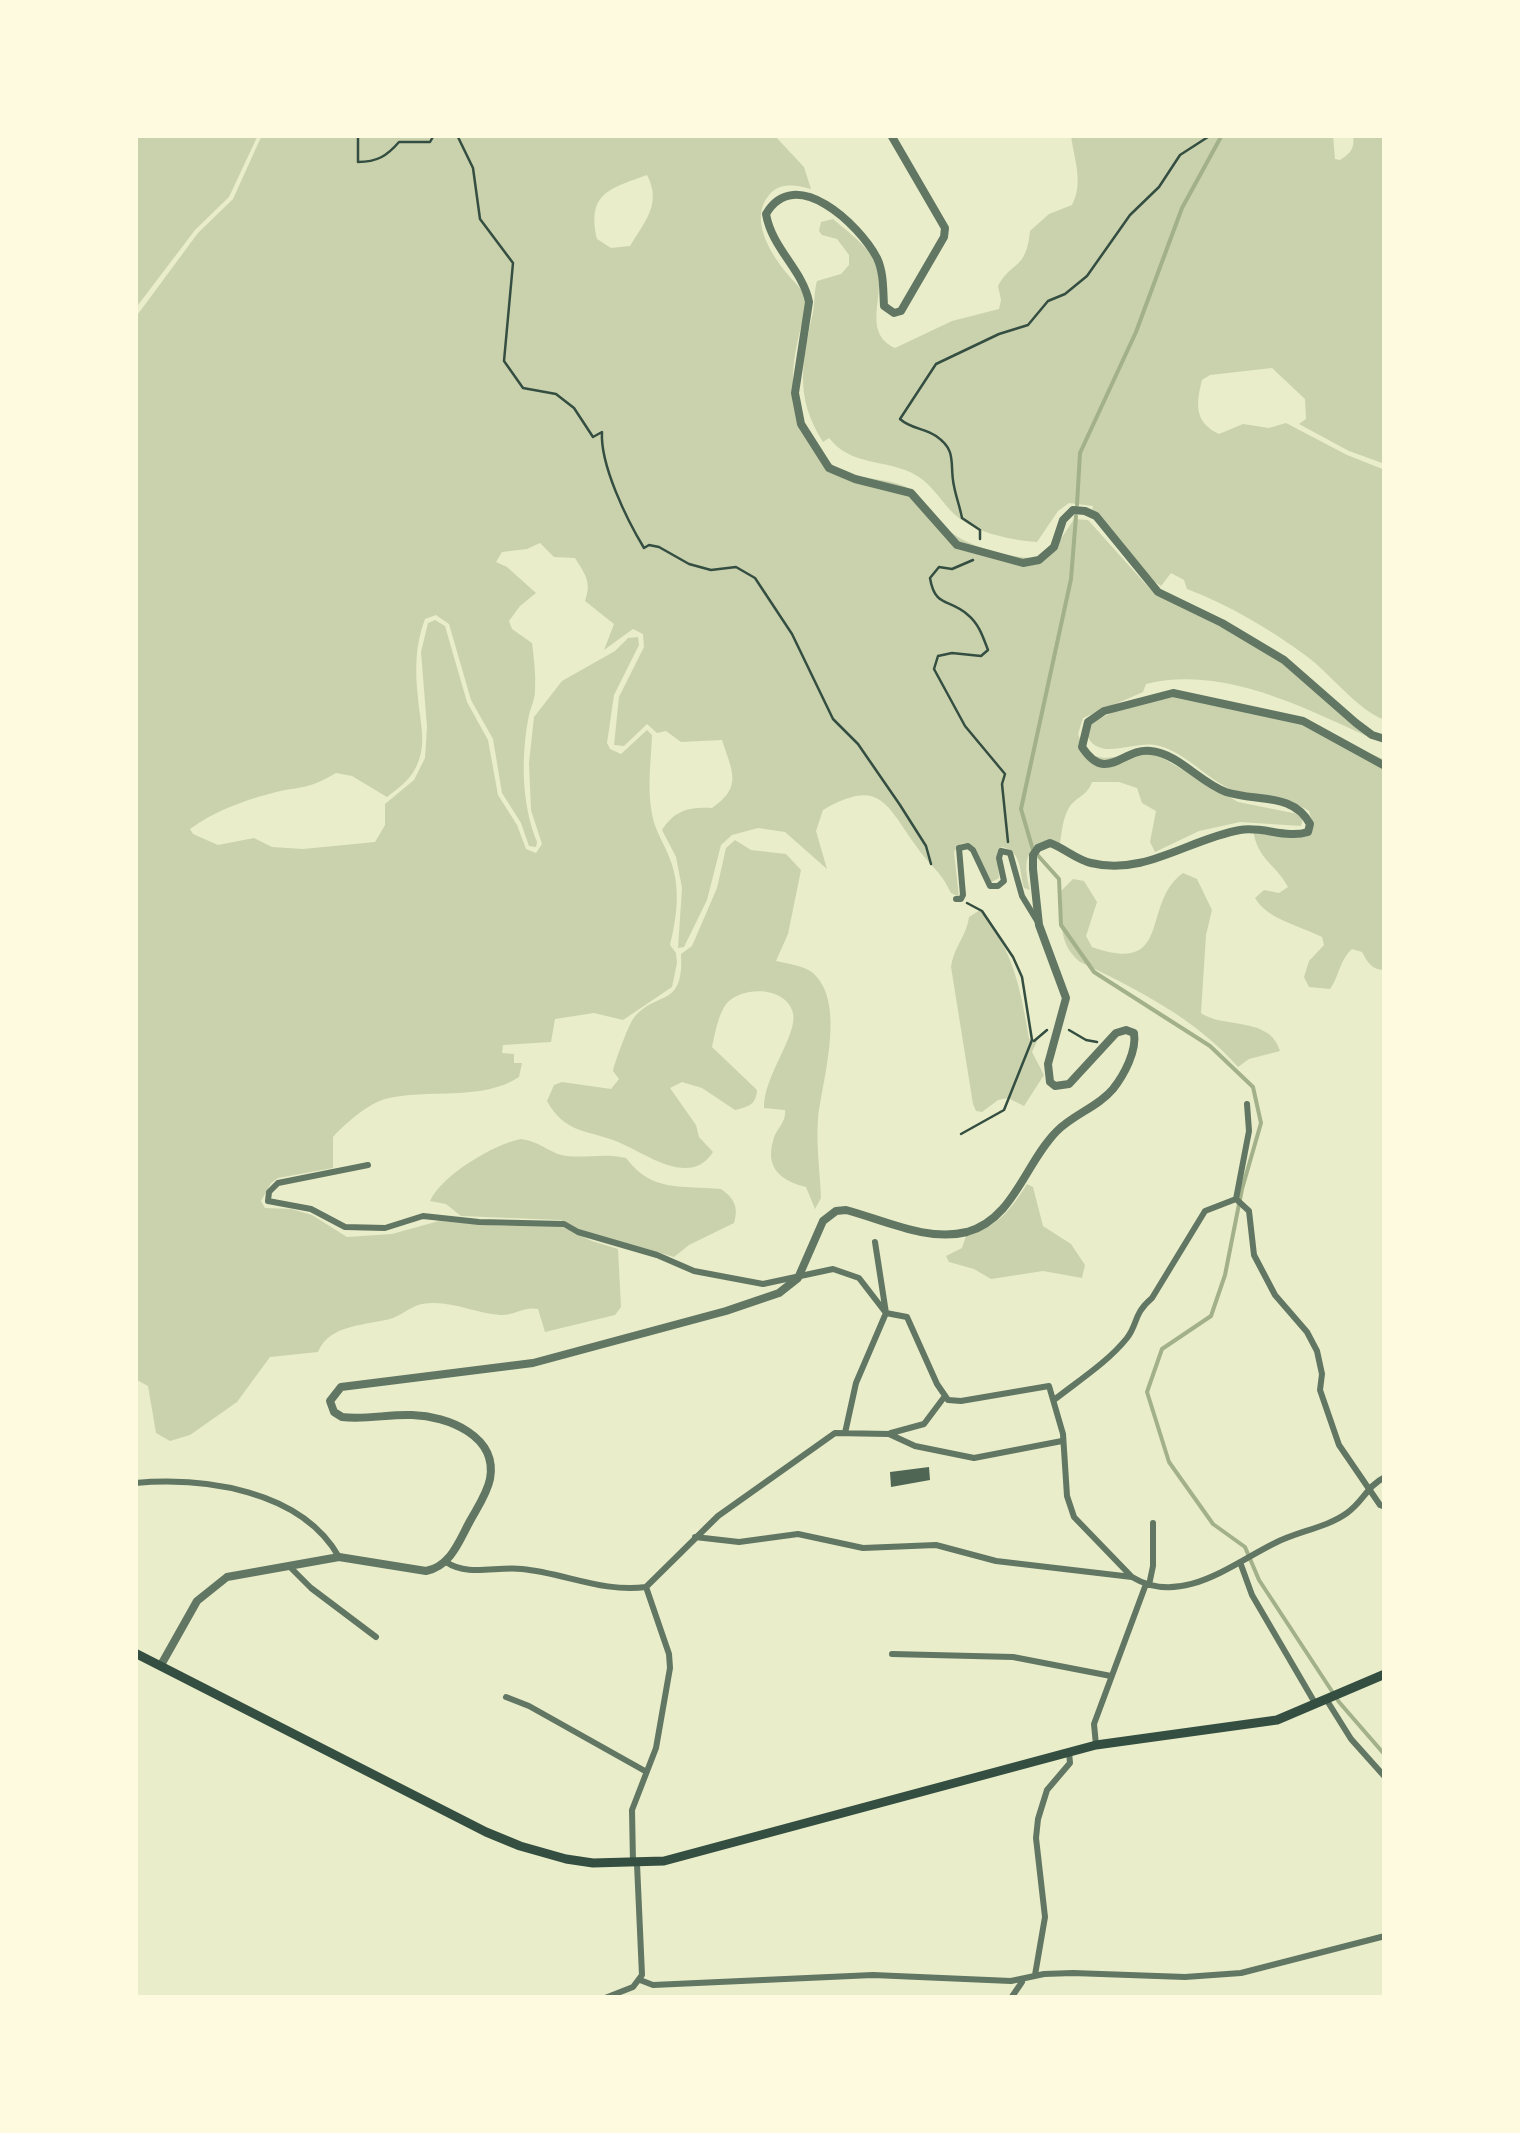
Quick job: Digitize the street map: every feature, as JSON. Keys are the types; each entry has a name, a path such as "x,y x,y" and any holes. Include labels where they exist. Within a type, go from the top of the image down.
{"main road":[{"path":"135,1653 486,1832 548,1854 594,1863 635,1864 664,1861 774,1834 1096,1745 1277,1720 1385,1674"}],"street":[{"path":"890,135 944,228 944,237 901,311 894,313 884,306 883,277 876,258 836,212 798,193 782,196 766,214 768,230 806,288 809,302 795,394 800,424 830,468 854,479 911,493 958,545 1023,563 1039,560 1054,547 1063,520 1072,510 1086,511 1114,534 1158,592 1222,623 1284,660 1356,724 1385,738"},
{"path":"1039,925 1036,852 1050,842 1086,862 1112,866 1144,863 1244,829 1295,836 1308,832 1310,824 1304,812 1290,804 1271,798 1240,797 1212,787 1167,755 1142,750 1115,764 1089,757 1082,747 1088,722 1104,711 1173,693 1216,700 1303,721 1385,766"},
{"path":"161,1665 197,1601 227,1577 339,1556 426,1571 446,1562 490,1482 491,1461 485,1448 461,1427 433,1418 413,1414 342,1417 334,1412 330,1401 341,1387 533,1363 779,1293 798,1278 824,1221 836,1211 846,1210 925,1233 955,1234 990,1224 1057,1131 1113,1089 1136,1045 1134,1033 1126,1030 1104,1042 1069,1084 1055,1086 1048,1074 1066,998 1039,925 1022,896 1010,853 1001,851 998,858 1004,881 990,886 973,850 968,846 959,848 963,895 956,899"},
{"path":"1238,1201 1249,1131 1247,1104"},
{"path":"368,1165 278,1183 269,1192 268,1201 312,1209 345,1227 385,1228 423,1216 564,1224 694,1271 763,1284 833,1269 851,1273 874,1294 886,1313 907,1317 944,1396 952,1401 1049,1386 1074,1517 1132,1578"},
{"path":"1054,1400 1131,1334 1132,1321 1152,1298 1205,1211 1238,1201"},
{"path":"1238,1201 1249,1211 1254,1255 1275,1295 1307,1332 1317,1351 1324,1406 1339,1445 1385,1507"},
{"path":"845,1433 856,1383 886,1313 875,1242"},
{"path":"446,1562 460,1571 522,1569 620,1588 646,1587 718,1516 812,1448 836,1433 889,1434 924,1424 944,1396"},
{"path":"889,1434 915,1446 974,1458 1062,1441"},
{"path":"694,1538 739,1542 798,1534 863,1548 936,1544 996,1561 1181,1587 1223,1572 1266,1548 1342,1516 1358,1504 1368,1488 1385,1477"},
{"path":"135,1483 167,1481 276,1500 297,1511 325,1536 339,1556"},
{"path":"1096,1745 1094,1724 1154,1566 1153,1523"},
{"path":"1243,1561 1252,1594 1351,1739 1385,1777"},
{"path":"288,1565 376,1638"},
{"path":"605,1998 628,1990 640,1980 644,1967 632,1810 656,1748 670,1668 669,1654 646,1587"},
{"path":"892,1654 1013,1658 1110,1676"},
{"path":"506,1697 530,1706 645,1771"},
{"path":"1034,1975 1046,1917 1036,1838 1041,1799 1070,1763 1069,1752"},
{"path":"640,1980 653,1985 874,1976 1022,1980 1034,1975 1073,1973 1185,1977 1241,1974 1385,1936"},
{"path":"1011,1998 1022,1980"}],"path":[{"path":"358,135 358,162 371,162 386,157 399,142 430,142 434,135"},
{"path":"456,135 474,168 480,218 513,263 504,360 510,373 523,388 556,394 574,408 593,437 602,432 615,484 644,548 659,546 689,564 711,570 736,566 755,578 792,634 832,719 858,744 900,804 926,846 931,864"},
{"path":"1010,853 1003,814 1005,774 966,726 934,669 938,656 981,656 988,650 968,614 932,593 930,578 939,567 952,568 978,557 980,530 962,518 953,483 954,458 946,443 927,430 908,427 900,419 936,364 999,334 1028,325 1048,302 1066,294 1087,276 1130,215 1159,187 1180,155 1211,135"},
{"path":"956,899 961,906 967,903 982,911 1013,957 1022,977 1032,1040 1004,1110 961,1134"},
{"path":"1060,1026 1086,1040 1104,1042"}],"green space":[{"path":"135,135 258,135 229,197 195,230 135,309"},
{"path":"262,135 774,135 804,167 811,189 778,188 769,195 761,215 765,237 776,258 805,297 794,362 794,393 806,430 830,462 852,475 904,486 956,536 1004,554 1040,558 1060,540 1074,519 1088,520 1150,589 1202,611 1295,667 1367,729 1385,736 1385,744 1299,706 1239,686 1177,680 1146,684 1143,692 1083,718 1078,734 1082,745 1104,758 1154,753 1238,802 1298,814 1303,819 1301,826 1240,822 1199,831 1155,852 1150,842 1156,811 1142,803 1137,788 1119,782 1092,782 1067,811 1059,848 1037,845 1029,855 1030,890 1024,888 1014,853 1002,847 997,852 999,878 990,883 976,849 967,843 960,844 954,852 959,897 951,893 890,809 871,796 858,796 823,810 816,831 827,869 785,832 758,828 732,835 721,845 707,900 684,947 678,948 682,888 676,857 662,830 677,814 712,808 728,793 732,778 722,740 681,742 666,731 657,733 647,724 624,746 614,745 619,697 644,647 643,634 633,629 604,650 614,624 585,601 588,583 575,558 554,557 540,543 502,552 496,562 536,593 509,621 512,629 532,643 533,649 535,694 526,730 524,779 536,847 529,846 521,823 502,793 493,739 471,700 449,624 436,615 425,619 418,648 421,752 415,769 402,784 387,797 352,776 336,773 309,786 238,804 190,829 218,845 254,838 272,847 303,849 375,842 385,825 385,804 414,780 425,758 427,727 421,652 428,623 435,620 445,626 467,702 488,740 498,795 517,825 526,849 536,853 542,844 531,810 529,763 534,717 562,681 615,651 628,638 638,637 639,645 614,695 607,743 621,754 647,730 652,735 652,814 668,853 677,891 670,945 677,963 672,987 623,1020 594,1013 555,1019 551,1042 503,1045 502,1053 514,1054 514,1063 522,1063 519,1077 504,1085 471,1092 401,1096 371,1106 333,1137 333,1168 278,1178 261,1201 265,1208 312,1215 347,1237 392,1234 439,1221 560,1226 618,1249 621,1307 615,1315 545,1332 538,1309 500,1315 442,1303 418,1305 393,1318 340,1331 318,1352 270,1357 237,1402 190,1435 170,1441 156,1433 148,1386 135,1379 135,318 198,233 233,199","holes":["647,175 651,185 650,212 630,246 611,248 597,239 595,212 604,195"]},
{"path":"1071,135 1333,135 1335,159 1340,160 1351,150 1353,135 1385,135 1385,464 1349,451 1299,424 1306,419 1305,399 1272,368 1210,375 1202,380 1198,404 1205,424 1219,434 1243,424 1269,428 1286,423 1385,470 1385,720 1364,708 1314,662 1262,626 1187,589 1184,580 1171,573 1161,586 1155,582 1092,513 1093,506 1069,503 1058,511 1037,542 991,534 959,518 918,476 857,458 829,438 823,442 804,394 806,347 817,281 841,274 849,265 849,255 837,239 822,235 821,222 833,219 870,253 879,278 879,333 895,348 952,321 999,309 998,286 1022,259 1030,231 1049,214 1072,205 1076,196 1078,179"},
{"path":"1188,696 1281,714 1385,760 1385,970 1374,967 1362,952 1352,949 1330,989 1309,987 1304,977 1309,961 1324,945 1322,937 1276,917 1255,898 1264,890 1279,893 1288,887 1263,855 1253,829 1306,833 1312,821 1309,811 1290,802 1228,788 1165,748 1146,745 1106,749 1091,742 1086,733 1089,724 1125,708"},
{"path":"735,840 751,850 786,854 801,870 788,934 776,961 813,973 829,1003 830,1043 818,1119 821,1198 815,1209 806,1187 783,1177 771,1159 773,1141 785,1110 764,1108 765,1096 793,1022 789,1004 773,993 743,994 727,1003 712,1047 757,1090 750,1104 735,1110 702,1088 682,1082 670,1088 696,1125 699,1137 713,1152 703,1163 691,1168 665,1164 568,1124 547,1101 554,1085 562,1082 611,1089 619,1079 613,1071 631,1022 678,984 681,954 692,946 717,888 726,848"},
{"path":"1183,873 1197,879 1212,910 1206,935 1201,1013 1257,1028 1275,1040 1280,1051 1249,1059 1238,1067 1185,1020 1080,962 1067,946 1062,930 1061,891 1073,879 1084,881 1097,902 1086,936 1092,947 1118,953 1135,952 1145,945 1170,886"},
{"path":"980,910 1008,955 1029,1039 1038,1039 1032,1052 1044,1075 1024,1106 1008,1098 982,1112 976,1111 973,1104 951,967 969,917"},
{"path":"521,1139 567,1156 626,1158 646,1177 669,1185 721,1189 734,1203 734,1223 689,1245 674,1257 577,1229 561,1220 461,1216 446,1204 430,1201 445,1181 470,1162"},
{"path":"1027,1184 1033,1187 1043,1226 1071,1244 1085,1265 1082,1278 1043,1271 991,1279 949,1262 946,1256 962,1248 966,1236 1002,1217"}],"building":[{"path":"929,1467 930,1480 891,1487 890,1472"}],"waterway":[{"path":"1077,505 1080,453 1136,332 1182,208 1222,135"},
{"path":"1076,516 1071,579 1021,809 1033,850 1059,879 1061,925 1094,972 1210,1046 1253,1087 1261,1123 1242,1189 1225,1275 1211,1316 1162,1349 1147,1392 1169,1462 1213,1524 1245,1547 1259,1580 1339,1702 1385,1755"}]}
